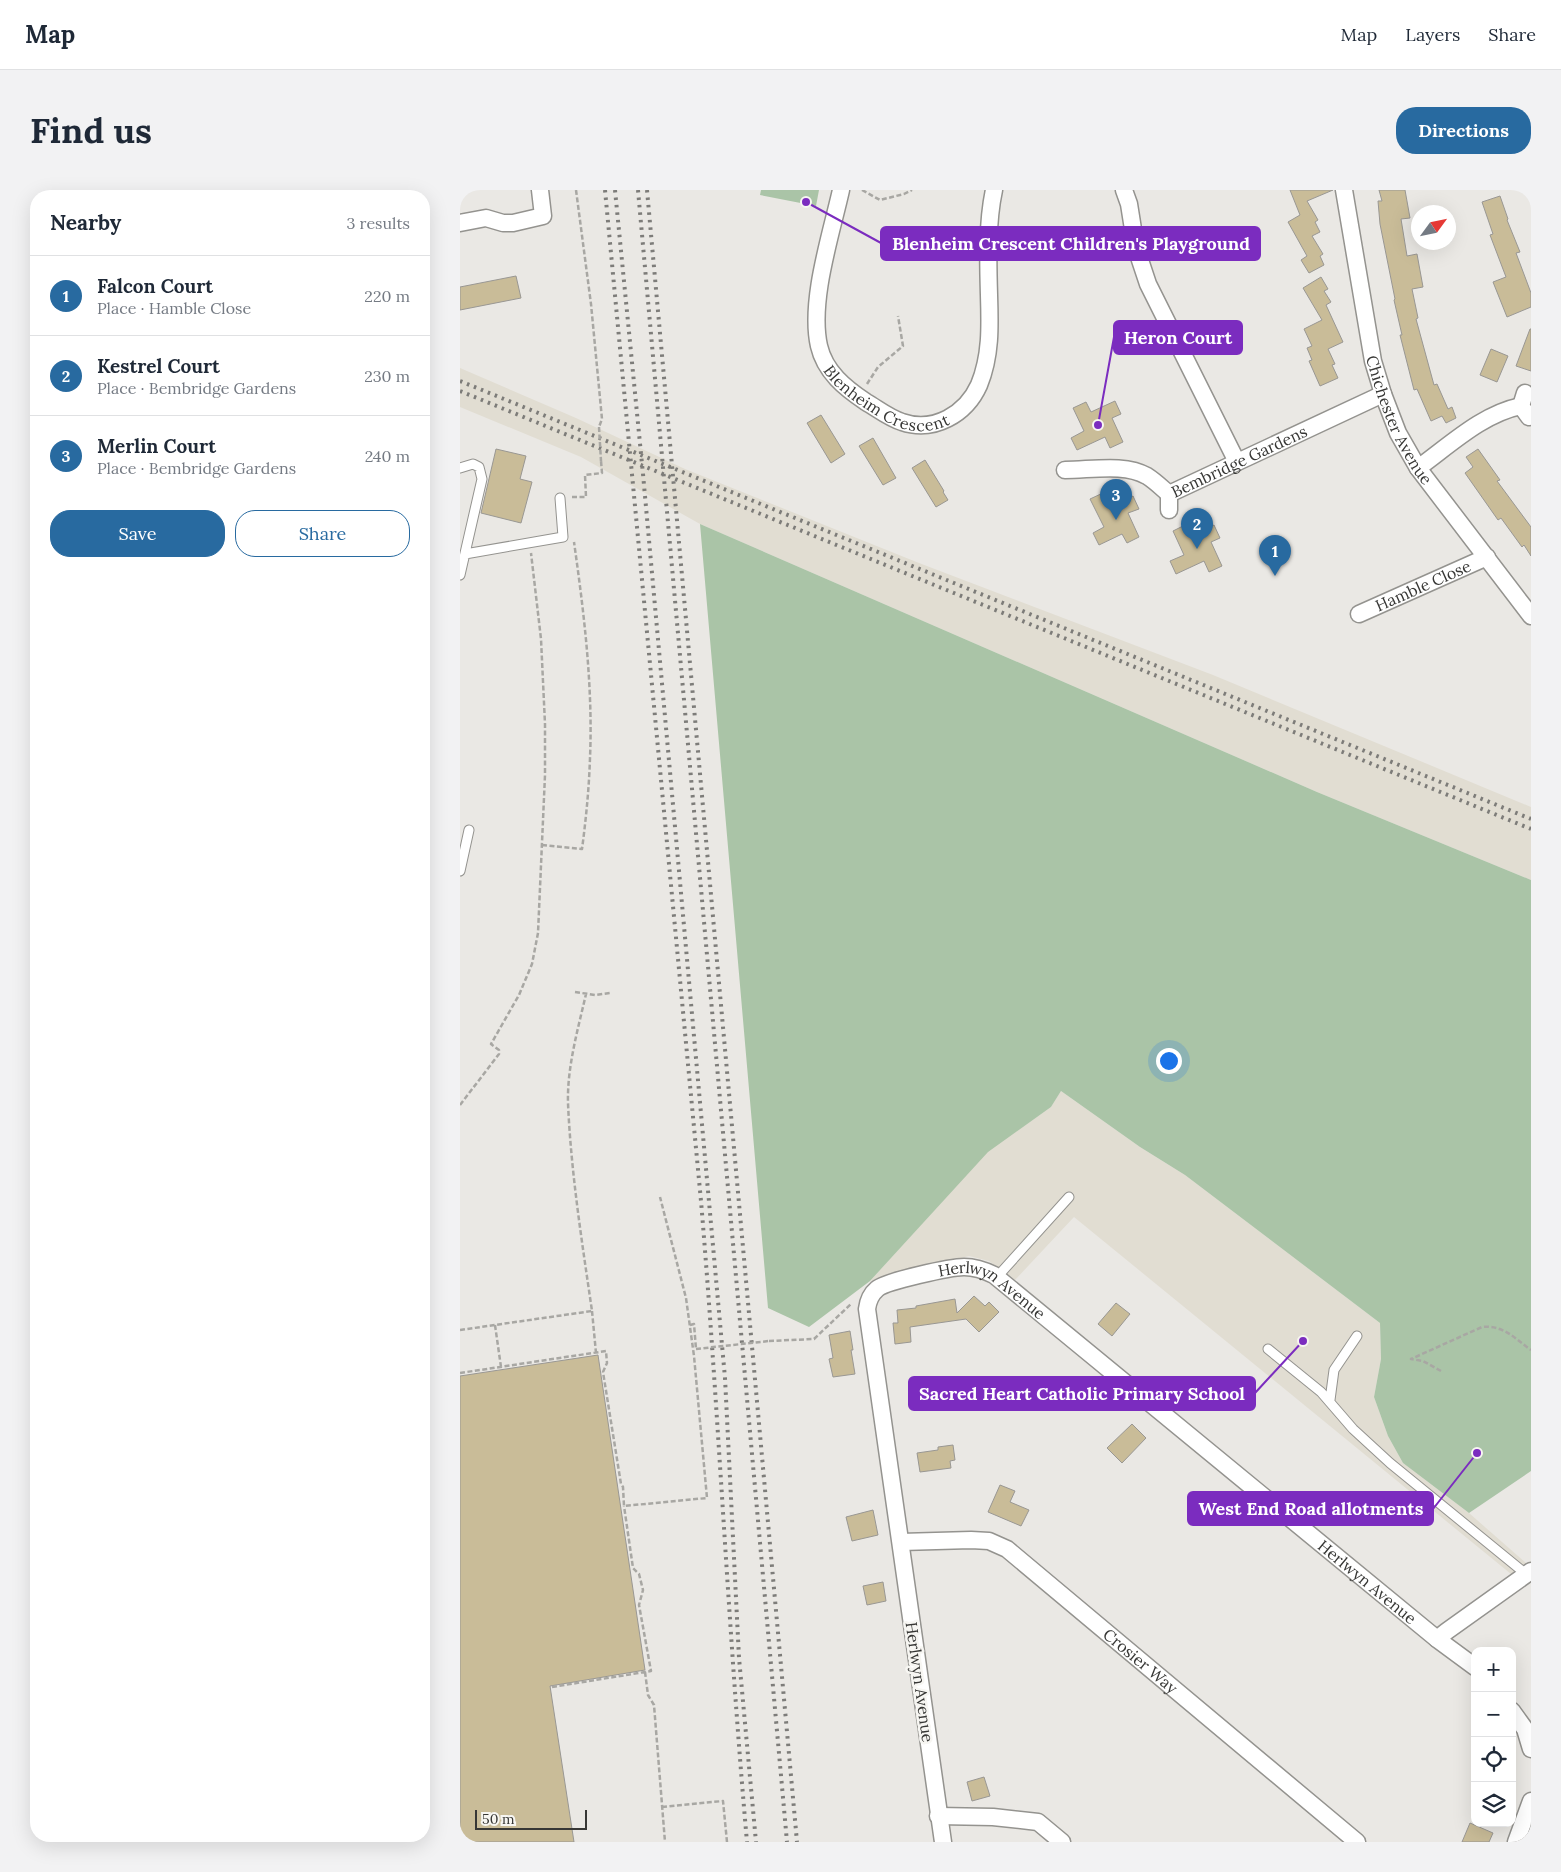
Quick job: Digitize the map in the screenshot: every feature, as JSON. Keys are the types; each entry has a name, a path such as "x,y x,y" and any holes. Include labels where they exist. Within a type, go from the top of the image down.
{"street":[{"path":"460,223 486,218 503,223 513,223 543,216 540,190"},
{"name":"Blenheim Crescent","path":"841,190 822,271 816,311 819,348 828,368 842,385 891,418 915,425 940,422 962,409 972,398 984,370 990,339 990,224 994,190"},
{"path":"1124,190 1129,204 1136,248 1148,284 1237,462"},
{"name":"Chichester Avenue","path":"1344,190 1373,361 1398,433 1418,468 1530,612"},
{"name":"Bembridge Gardens","path":"1065,470 1123,469 1135,471 1146,475 1169,502 1237,462 1383,394"},
{"path":"1418,468 1484,420 1504,410 1525,406"},
{"name":"Hamble Close","path":"1359,614 1487,557"},
{"name":"Herlwyn Avenue","path":"943,1842 867,1309 869,1299 878,1288 902,1278 963,1266 981,1268 998,1277 1471,1665"},
{"name":"Crosier Way","path":"901,1542 971,1540 989,1542 1008,1549 1357,1842"},
{"path":"1437,1639 1529,1573"},
{"path":"1516,1717 1525,1729 1531,1749"},
{"path":"1516,1842 1531,1801"},
{"path":"938,1816 1023,1819 1038,1822 1062,1842"}],"lane":[{"path":"460,468 473,464 479,468 482,479 460,575"},
{"path":"465,554 563,537 560,498"},
{"path":"460,871 470,830"},
{"path":"998,1277 1069,1197"},
{"path":"1330,1400 1334,1370 1357,1336"},
{"path":"1268,1348 1330,1400 1353,1429 1390,1463 1529,1573"}],"path":[{"path":"575,496 586,497 585,475 602,472 599,427 602,419 591,304 576,190"},
{"path":"862,190 880,200 912,190"},
{"path":"859,397 878,367 904,346 898,316"},
{"path":"542,845 582,849 587,811 590,757 587,655 574,542 565,543"},
{"path":"460,1105 499,1054 499,1050 491,1044 519,995 532,964 538,933 545,775 544,684 531,549"},
{"path":"575,992 586,994 610,993"},
{"path":"586,994 570,1072 568,1103 573,1177 596,1353"},
{"path":"624,1506 707,1498 686,1298 660,1197"},
{"path":"690,1325 694,1324 696,1348 792,1339 814,1339 856,1298 869,1299"},
{"path":"460,1330 592,1311"},
{"path":"495,1325 501,1367"},
{"path":"1441,1371 1423,1362 1411,1359 1482,1327 1493,1326 1501,1328 1531,1350"},
{"path":"460,1374 606,1351 607,1364 603,1372 623,1487 633,1568 639,1574 643,1590 639,1605 651,1670 552,1687"},
{"path":"645,1672 648,1695 654,1705 665,1842"},
{"path":"662,1808 723,1801 727,1842"}],"shaded area":[{"path":"460,368 576,418 685,469 919,563 1213,675 1531,807 1531,880 1317,792 700,524 581,457 460,407"},
{"path":"1061,1091 1140,1147 1185,1175 1380,1323 1381,1359 1374,1397 1388,1436 1403,1463 1469,1513 1527,1564 1511,1574 1074,1217 1015,1280 989,1261 969,1256 870,1281 988,1151 1051,1107"}],"green space":[{"path":"761,190 819,190 816,206 760,195"},
{"path":"700,524 1317,792 1531,880 1531,1471 1469,1513 1403,1463 1388,1436 1374,1397 1381,1359 1380,1323 1185,1175 1140,1147 1061,1091 1051,1107 988,1152 870,1281 809,1327 768,1308"}],"building":[{"path":"1290,190 1333,190 1307,201 1318,220 1315,222 1320,232 1312,236 1323,254 1320,256 1324,265 1309,273 1301,260 1307,256 1288,222 1300,215"},
{"path":"1379,190 1405,190 1410,218 1401,219 1407,256 1417,254 1423,287 1412,289 1418,318 1416,319 1434,385 1437,384 1448,409 1452,407 1456,418 1446,423 1442,416 1431,421 1417,389 1414,390 1400,335 1402,335 1380,224 1378,201 1382,201"},
{"path":"1500,196 1520,252 1516,253 1531,293 1531,307 1507,317 1493,282 1506,277 1490,235 1493,234 1482,202"},
{"path":"516,276 521,298 460,310 460,287"},
{"path":"1321,277 1328,289 1324,291 1331,302 1326,305 1343,342 1328,349 1335,364 1332,365 1338,378 1320,386 1309,361 1312,360 1307,348 1312,346 1304,329 1322,320 1303,288"},
{"path":"1531,329 1531,371 1516,366"},
{"path":"1491,349 1508,356 1497,382 1480,375"},
{"path":"1115,401 1121,414 1112,418 1123,442 1110,448 1105,437 1077,450 1071,438 1084,431 1073,408 1086,402 1091,412"},
{"path":"821,415 845,454 831,463 807,423"},
{"path":"873,438 896,478 883,485 859,446"},
{"path":"496,449 526,456 520,479 532,482 521,523 481,513"},
{"path":"1478,449 1500,480 1497,481 1531,527 1531,556 1501,518 1498,520 1465,473 1473,467 1466,457"},
{"path":"925,460 948,500 936,507 912,468"},
{"path":"1103,493 1110,507 1133,496 1139,509 1128,513 1139,537 1127,543 1122,534 1099,545 1093,533 1104,527 1090,499"},
{"path":"1185,525 1190,536 1214,525 1220,538 1211,542 1222,566 1209,572 1204,561 1176,574 1170,561 1184,555 1173,531"},
{"path":"974,1296 985,1306 989,1302 999,1312 979,1332 966,1319 910,1327 911,1342 895,1344 893,1323 898,1323 897,1310 916,1308 916,1306 955,1299 957,1313"},
{"path":"1116,1303 1130,1314 1112,1336 1098,1324"},
{"path":"850,1331 855,1374 833,1377 829,1359 833,1358 829,1335"},
{"path":"598,1355 645,1670 550,1686 574,1842 462,1842 460,1829 460,1376"},
{"path":"1132,1424 1146,1438 1122,1463 1107,1448"},
{"path":"953,1445 955,1460 950,1461 951,1468 920,1472 917,1453 938,1450 938,1447"},
{"path":"1000,1485 1015,1491 1010,1502 1029,1510 1021,1526 988,1512"},
{"path":"873,1510 878,1535 852,1541 846,1517"},
{"path":"883,1582 886,1601 867,1605 863,1586"},
{"path":"984,1777 990,1796 972,1801 967,1782"},
{"path":"1470,1823 1471,1827 1479,1827 1493,1833 1489,1842 1462,1842"}],"railway":[{"path":"605,190 701,1201 734,1682 747,1842"},
{"path":"615,190 643,474 725,1378 739,1658 756,1842"},
{"path":"638,190 787,1842"},
{"path":"647,190 797,1842"},
{"path":"460,381 1531,819"},
{"path":"460,391 1531,829"}],"place":[{"name":"Blenheim Crescent Children's Playground","path":"806,202"},
{"name":"Heron Court","path":"1098,425"},
{"name":"Merlin Court","path":"1116,520"},
{"name":"Kestrel Court","path":"1197,549"},
{"name":"Falcon Court","path":"1275,576"},
{"name":"Sacred Heart Catholic Primary School","path":"1303,1341"},
{"name":"West End Road allotments","path":"1477,1453"}]}
